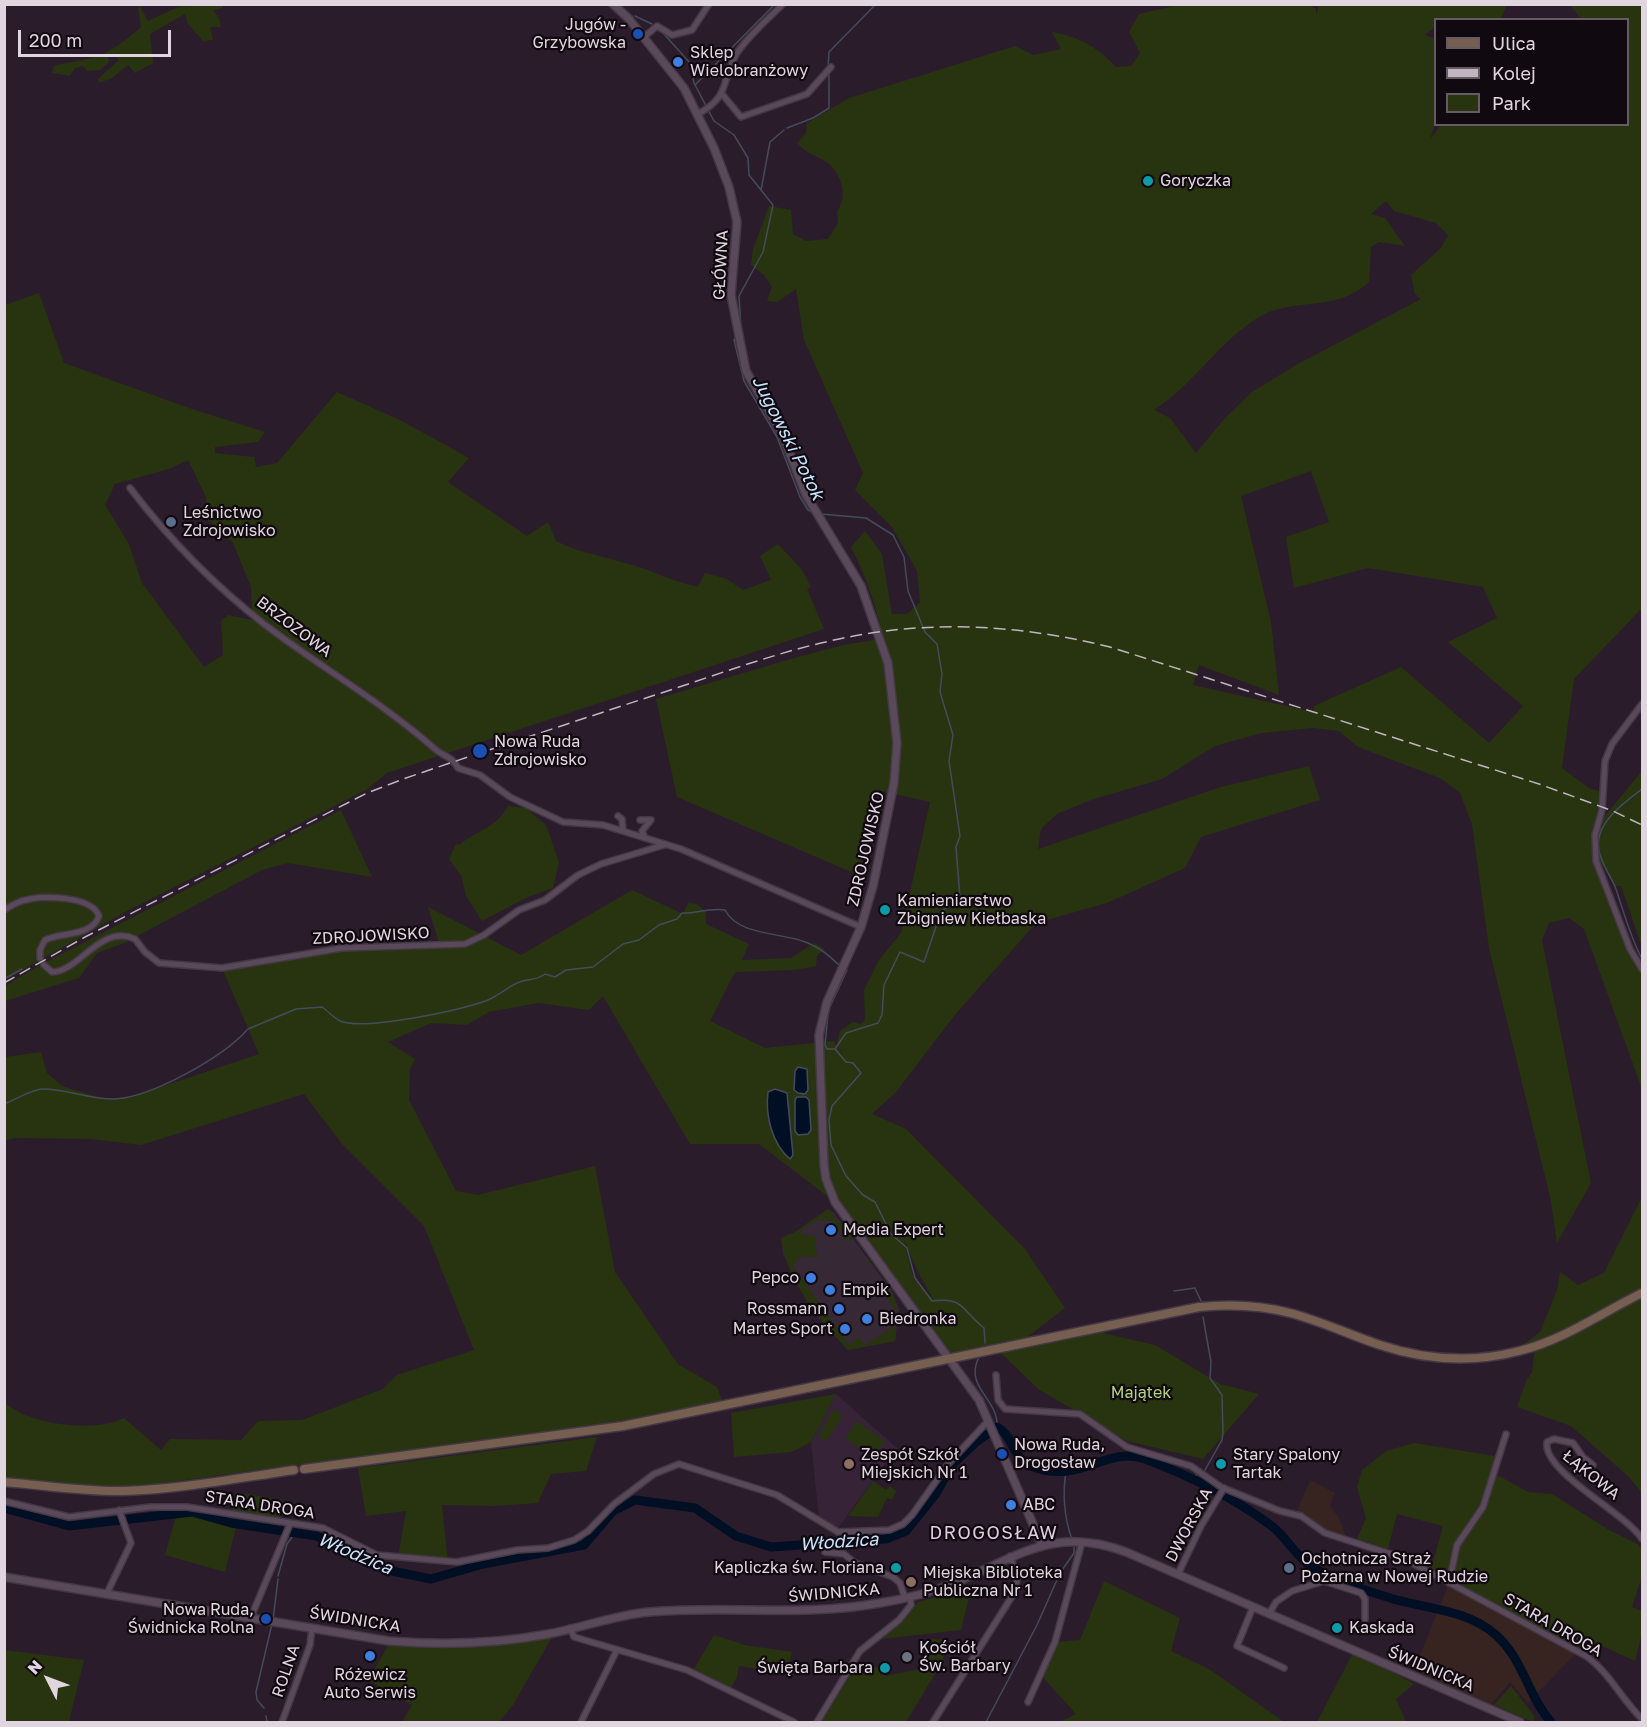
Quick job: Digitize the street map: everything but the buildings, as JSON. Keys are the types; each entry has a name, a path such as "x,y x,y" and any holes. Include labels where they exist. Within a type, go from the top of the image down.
{"main road":[{"path":"304,1469 623,1426 1158,1314 1227,1305 1289,1312 1408,1353 1448,1358 1488,1357 1518,1352 1550,1341 1642,1293"},
{"path":"4,1482 85,1491 124,1491 156,1489 294,1470"}],"street":[{"name":"GŁÓWNA","path":"613,4 644,37 701,112 729,187 737,222 731,295 737,334 750,380 776,423 803,488 847,559 869,603"},
{"path":"644,37 655,27 672,35 684,33 697,24 709,4"},
{"path":"701,112 711,107 722,94 728,70 737,54 783,4"},
{"path":"722,94 741,117 807,94 829,68"},
{"name":"BRZOZOWA","path":"130,488 174,543 264,624 407,726 437,751 453,758 458,768"},
{"name":"ZDROJOWISKO","path":"458,768 480,775 510,797 564,822 603,825 692,853 861,927 873,886 894,783 897,750 888,663 869,603"},
{"path":"1642,704 1608,752 1605,761 1604,793 1595,835 1596,861 1630,949 1642,969"},
{"path":"618,816 622,819 623,831"},
{"path":"640,820 651,820 642,831 645,838"},
{"name":"ZDROJOWISKO","path":"44,965 52,972 65,970 90,947 125,936 135,939 145,952 159,963 205,968 222,968 342,948 465,944 519,910 545,900 578,875 601,864 664,845"},
{"path":"4,910 27,899 81,901 98,913 98,920 94,924 70,936 45,940 40,950 40,958"},
{"path":"861,927 827,1002 819,1035 826,1179 835,1202 979,1400 1042,1545"},
{"name":"STARA DROGA","path":"996,1376 998,1400 1005,1409 1080,1414 1127,1447 1191,1466 1223,1490 1280,1511 1301,1516 1325,1533 1403,1558 1592,1660 1604,1672 1627,1705 1642,1719"},
{"name":"STARA DROGA","path":"4,1501 69,1517 187,1507 290,1526 330,1530 377,1555 448,1563 511,1551 548,1548 574,1540 588,1531 614,1503 654,1474 679,1464 777,1495 838,1532 889,1530 903,1524 912,1515 953,1457 989,1424"},
{"path":"1449,1583 1457,1545 1483,1507 1506,1434"},
{"name":"ŁĄKOWA","path":"1593,1465 1583,1457 1574,1443 1554,1439 1547,1442 1547,1454 1554,1464 1589,1494 1629,1523 1642,1539"},
{"name":"DWORSKA","path":"1178,1574 1223,1490"},
{"path":"106,1593 130,1547 126,1525 120,1511"},
{"path":"251,1617 290,1526"},
{"path":"1028,1702 1054,1642 1076,1542"},
{"name":"ŚWIDNICKA","path":"4,1577 312,1628 418,1643 510,1639 570,1628 622,1615 650,1612 722,1609 823,1610 908,1598 956,1582 1010,1556 1042,1545 1076,1542 1114,1547 1520,1722"},
{"path":"817,1722 857,1654 899,1620 911,1605 900,1583 893,1577 855,1563 844,1554 825,1552"},
{"path":"933,1722 1016,1590 1017,1576 1010,1556"},
{"path":"1269,1614 1276,1602 1292,1591 1324,1581 1362,1593 1365,1599 1365,1620"},
{"path":"1253,1606 1237,1646 1284,1668"},
{"name":"ROLNA","path":"282,1722 310,1645 312,1628"},
{"path":"570,1628 574,1637 687,1670 794,1722"},
{"path":"581,1722 617,1650"}],"shaded area":[{"path":"828,1209 834,1213 892,1291 899,1310 895,1341 848,1350 812,1311 783,1254 781,1238 795,1232"},
{"name":"Zespół Szkół Miejskich Nr 1","path":"836,1394 897,1448 838,1528 819,1518 811,1442"},
{"path":"1310,1480 1335,1493 1330,1506 1339,1518 1347,1539 1322,1529 1296,1513"},
{"path":"1449,1583 1578,1651 1528,1703 1510,1682 1488,1708 1413,1673"}],"green space":[{"path":"221,4 223,8 213,10 219,18 221,27 210,27 213,40 203,41 188,24 185,14 150,34 153,63 135,73 128,65 112,78 99,83 98,79 119,60 114,54 108,57 109,62 100,70 87,71 83,66 75,68 70,76 52,73 54,66 95,57 123,42 141,27 138,8 140,6 148,21 178,7"},
{"name":"Majątek","path":"1507,4 1501,18 1434,18 1434,28 1425,35 1434,38 1434,126 1430,139 1440,126 1629,126 1629,18 1580,18 1570,5 1642,5 1642,608 1574,679 1562,768 1589,788 1604,793 1599,823 1642,771 1642,947 1621,886 1615,886 1595,853 1636,961 1634,963 1642,974 1642,1089 1584,929 1569,918 1549,923 1542,940 1591,1183 1557,1243 1551,1201 1489,948 1472,824 1460,793 1440,778 1358,747 1339,731 1313,728 1262,733 1215,746 1162,779 1091,800 1057,814 1041,829 1038,849 1221,787 1309,766 1320,800 1201,837 1185,868 1107,903 1036,923 954,1016 896,1092 872,1114 906,1129 1025,1249 1065,1308 1021,1342 1086,1329 1155,1345 1220,1384 1259,1394 1203,1459 1127,1441 1038,1389 996,1348 949,1358 835,1202 759,1144 690,1144 603,996 589,1010 538,1003 489,1012 467,1025 431,1023 388,1042 415,1059 410,1069 409,1100 456,1191 478,1195 595,1166 615,1272 678,1364 717,1387 724,1405 623,1426 533,1434 304,1469 294,1470 292,1465 157,1484 85,1485 5,1478 4,1402 29,1416 62,1424 96,1425 112,1423 124,1418 161,1450 170,1439 241,1440 258,1421 302,1420 383,1389 397,1375 474,1350 424,1226 342,1144 304,1094 141,1145 91,1139 14,1138 5,1141 6,1057 41,1052 47,1073 62,1086 105,1099 131,1097 259,1054 222,968 342,948 463,947 486,937 521,955 632,890 683,914 688,903 697,904 706,912 706,924 749,944 742,960 791,958 814,943 824,949 817,956 816,966 795,970 735,972 710,1021 765,1048 833,1041 844,1056 837,1044 840,1031 853,1022 861,1024 865,1020 864,990 879,960 901,933 930,802 877,790 858,875 677,797 656,699 843,645 881,639 885,650 872,597 851,547 865,531 882,554 892,614 907,614 920,602 917,571 892,527 855,490 863,473 804,340 796,289 777,302 767,301 772,287 764,275 751,265 753,249 769,206 791,210 793,234 806,241 828,239 838,223 837,211 843,193 837,174 829,164 797,143 806,133 807,123 849,98 1015,46 1033,55 1061,49 1052,32 1087,44 1116,67 1131,66 1140,53 1129,32 1139,14 1179,5 1310,5 1316,9 1316,15 1319,5","holes":["1386,201 1394,211 1436,223 1448,235 1441,248 1411,275 1415,294 1421,299 1296,365 1252,392 1225,418 1196,453 1170,418 1154,410 1182,388 1232,337 1261,316 1274,310 1343,298 1369,282 1371,247 1379,242 1405,246 1385,218 1371,214","1311,471 1329,522 1286,537 1294,588 1368,568 1483,587 1497,618 1448,642 1523,706 1489,743 1401,667 1314,706 1313,712 1193,685 1199,665 1279,695 1271,622 1241,496","904,1240 918,1272 934,1301 912,1274"]},
{"path":"39,293 64,363 189,408 265,432 258,442 215,447 215,453 254,457 256,467 277,463 337,392 402,421 469,458 448,482 527,536 548,522 556,541 574,549 640,567 689,585 698,587 705,573 727,579 743,590 771,580 760,556 778,544 802,570 811,587 807,589 824,629 387,773 366,790 127,911 5,980 5,305","holes":["188,460 206,497 207,519 233,543 251,587 252,620 228,615 221,621 223,655 204,667 142,583 129,544 105,505 115,484 169,469"]},
{"path":"508,806 526,808 546,825 559,862 553,888 526,898 482,921 466,896 461,876 449,859 456,844 459,845 498,820"},
{"path":"341,810 372,877 288,863 262,870 124,943 97,953 79,978 5,1001 5,986 42,964"},
{"path":"428,907 481,934 469,940 439,943"},
{"path":"1642,1197 1642,1493 1629,1477 1571,1426 1517,1407 1527,1379 1532,1373 1535,1347 1512,1353 1540,1332 1557,1290 1560,1272 1578,1285 1604,1273"},
{"path":"828,1209 854,1240 846,1240 832,1221 817,1220 802,1230 801,1235 815,1236 817,1257 802,1256 792,1265 848,1344 859,1338 865,1345 894,1327 897,1313 895,1341 848,1350 826,1325 797,1285 784,1254 781,1238 795,1232"},
{"path":"888,1286 894,1296 897,1313 884,1294"},
{"path":"836,1394 811,1442 792,1452 734,1457 731,1413"},
{"path":"834,1409 843,1416 826,1441 818,1436"},
{"path":"857,1421 885,1441 872,1458 845,1438"},
{"path":"597,1437 586,1471 551,1474 538,1503 495,1506 442,1505 448,1563 398,1557 406,1511 366,1516 358,1468"},
{"path":"1414,1443 1495,1456 1481,1505 1455,1543 1448,1579 1431,1570 1443,1526 1397,1514 1388,1549 1357,1539 1366,1518 1357,1487 1362,1470 1386,1451"},
{"path":"1499,1476 1528,1492 1552,1494 1609,1530 1638,1544 1642,1551 1642,1576 1632,1607 1642,1611 1642,1633 1635,1661 1596,1643 1590,1655 1453,1583 1458,1548 1480,1517 1496,1477"},
{"path":"873,1481 886,1490 890,1486 896,1491 892,1500 887,1498 878,1517 848,1516"},
{"path":"235,1492 283,1500 280,1519 232,1511"},
{"path":"182,1512 231,1523 236,1527 225,1572 165,1555 176,1516"},
{"path":"1104,1581 1180,1618 1171,1651 1209,1669 1284,1722 1060,1722 1076,1714 1040,1674 1055,1642 1080,1640"},
{"path":"969,1585 972,1586 961,1630 881,1639 902,1623 918,1602 948,1594"},
{"path":"714,1635 745,1645 792,1652 787,1674 739,1666 737,1677 731,1688 694,1669"},
{"path":"552,1637 513,1705 499,1722 402,1722 412,1705 368,1680 388,1646 469,1646"},
{"path":"928,1639 948,1640 941,1664 906,1722 821,1722 853,1671 882,1666 886,1676 925,1668 929,1655"},
{"path":"5,1650 84,1660 69,1722 5,1722"},
{"path":"1354,1651 1414,1684 1396,1699 1406,1722 1317,1722"},
{"path":"1511,1686 1535,1717 1533,1722 1494,1705"}],"water":[{"path":"798,1067 807,1069 808,1090 805,1094 794,1090 795,1071"},
{"path":"775,1089 787,1093 793,1155 790,1159 774,1137 769,1119 768,1092"},
{"path":"797,1097 806,1097 809,1100 811,1130 808,1134 798,1135 795,1131 795,1100"}],"waterway":[{"path":"695,85 775,4"},
{"path":"828,67 829,52 876,4"},
{"name":"Jugowski Potok","path":"635,16 652,24"},
{"name":"Jugowski Potok","path":"663,33 690,63 694,83 714,121 734,135 748,158 749,175 773,205 763,252 739,296 741,329"},
{"path":"787,128 813,118 829,108 829,71"},
{"path":"761,190 770,142 784,130"},
{"name":"Jugowski Potok","path":"737,335 734,340 744,381 777,437 800,497 808,510 814,513"},
{"name":"Jugowski Potok","path":"821,514 866,518 893,535 904,557 908,591 925,632 937,644 942,674 940,692 953,735 949,761 960,836 956,847 960,898 941,912 924,962 900,952 884,985 882,1015 878,1023 846,1033 835,1049"},
{"path":"1642,789 1627,800 1605,823 1598,841 1600,856 1616,889 1642,959"},
{"path":"248,1029 296,1009 322,1007 340,1021 352,1023 414,1018 458,1009 488,1000 517,983 539,978 545,974 555,977 566,970 593,967 623,944 639,940 659,925 677,919 682,913 708,910 725,910 740,925 808,943 825,952 839,965"},
{"path":"4,979 22,969"},
{"path":"829,1009 847,970"},
{"path":"828,1014 825,1045 827,1049 834,1049"},
{"path":"4,1104 38,1089 106,1099 130,1097 186,1074 221,1052 247,1030"},
{"name":"Jugowski Potok","path":"835,1049 846,1062 853,1063 861,1073 832,1106 829,1120 831,1145 846,1176 863,1195 875,1202 891,1234 907,1248 915,1278 932,1301 951,1301 962,1306 984,1328 985,1343"},
{"path":"1174,1291 1195,1288 1201,1301"},
{"path":"1203,1317 1211,1362 1210,1378 1222,1395 1223,1433 1222,1440 1205,1470"},
{"name":"Jugowski Potok","path":"978,1359 975,1369 976,1378 993,1409 997,1427"},
{"name":"Włodzica","path":"4,1508 69,1526 192,1512 231,1523 316,1536 361,1555 371,1563 387,1570 431,1579 483,1564 584,1545 613,1511 635,1500 695,1508 736,1536 771,1547 886,1539 906,1531 935,1495 952,1465 976,1442 997,1427 1006,1435 1020,1458 1031,1466 1048,1471 1078,1469 1105,1460 1131,1456 1161,1465 1209,1487 1255,1514 1274,1528 1307,1563 1323,1573 1390,1598 1459,1615 1484,1626 1496,1635 1513,1655 1543,1712 1551,1722"},
{"path":"1066,1472 1065,1507 1072,1540"},
{"name":"Włodzica","path":"1193,1479 1197,1474"},
{"path":"278,1576 287,1544 295,1533"},
{"path":"986,1722 1037,1625 1060,1573 1074,1553 1074,1545"},
{"path":"273,1620 278,1579"},
{"path":"264,1708 257,1700 256,1692 272,1624"},
{"path":"266,1716 267,1722"}],"railway":[{"path":"4,983 85,937 367,793 768,657 839,639 907,629 975,627 1009,630 1110,647 1539,784 1613,811 1642,825"}],"place":[{"name":"Jugów - Grzybowska","path":"638,34"},
{"name":"Sklep Wielobranżowy","path":"678,62"},
{"name":"Goryczka","path":"1148,181"},
{"name":"Leśnictwo Zdrojowisko","path":"171,522"},
{"name":"Nowa Ruda Zdrojowisko","path":"480,751"},
{"name":"Kamieniarstwo Zbigniew Kiełbaska","path":"885,910"},
{"name":"Media Expert","path":"831,1230"},
{"name":"Pepco","path":"811,1278"},
{"name":"Empik","path":"830,1290"},
{"name":"Rossmann","path":"839,1309"},
{"name":"Biedronka","path":"867,1319"},
{"name":"Martes Sport","path":"845,1329"},
{"name":"Nowa Ruda, Drogosław","path":"1002,1454"},
{"name":"Zespół Szkół Miejskich Nr 1","path":"849,1464"},
{"name":"Stary Spalony Tartak","path":"1221,1464"},
{"name":"ABC","path":"1011,1505"},
{"name":"Kapliczka św. Floriana","path":"896,1568"},
{"name":"Ochotnicza Straż Pożarna w Nowej Rudzie","path":"1289,1568"},
{"name":"Miejska Biblioteka Publiczna Nr 1","path":"911,1582"},
{"name":"Nowa Ruda, Świdnicka Rolna","path":"266,1619"},
{"name":"Kaskada","path":"1337,1628"},
{"name":"Różewicz Auto Serwis","path":"370,1656"},
{"name":"Kościół Św. Barbary","path":"907,1657"},
{"name":"Święta Barbara","path":"885,1668"}],"district":[{"name":"DROGOSŁAW","path":"994,1533"}]}
